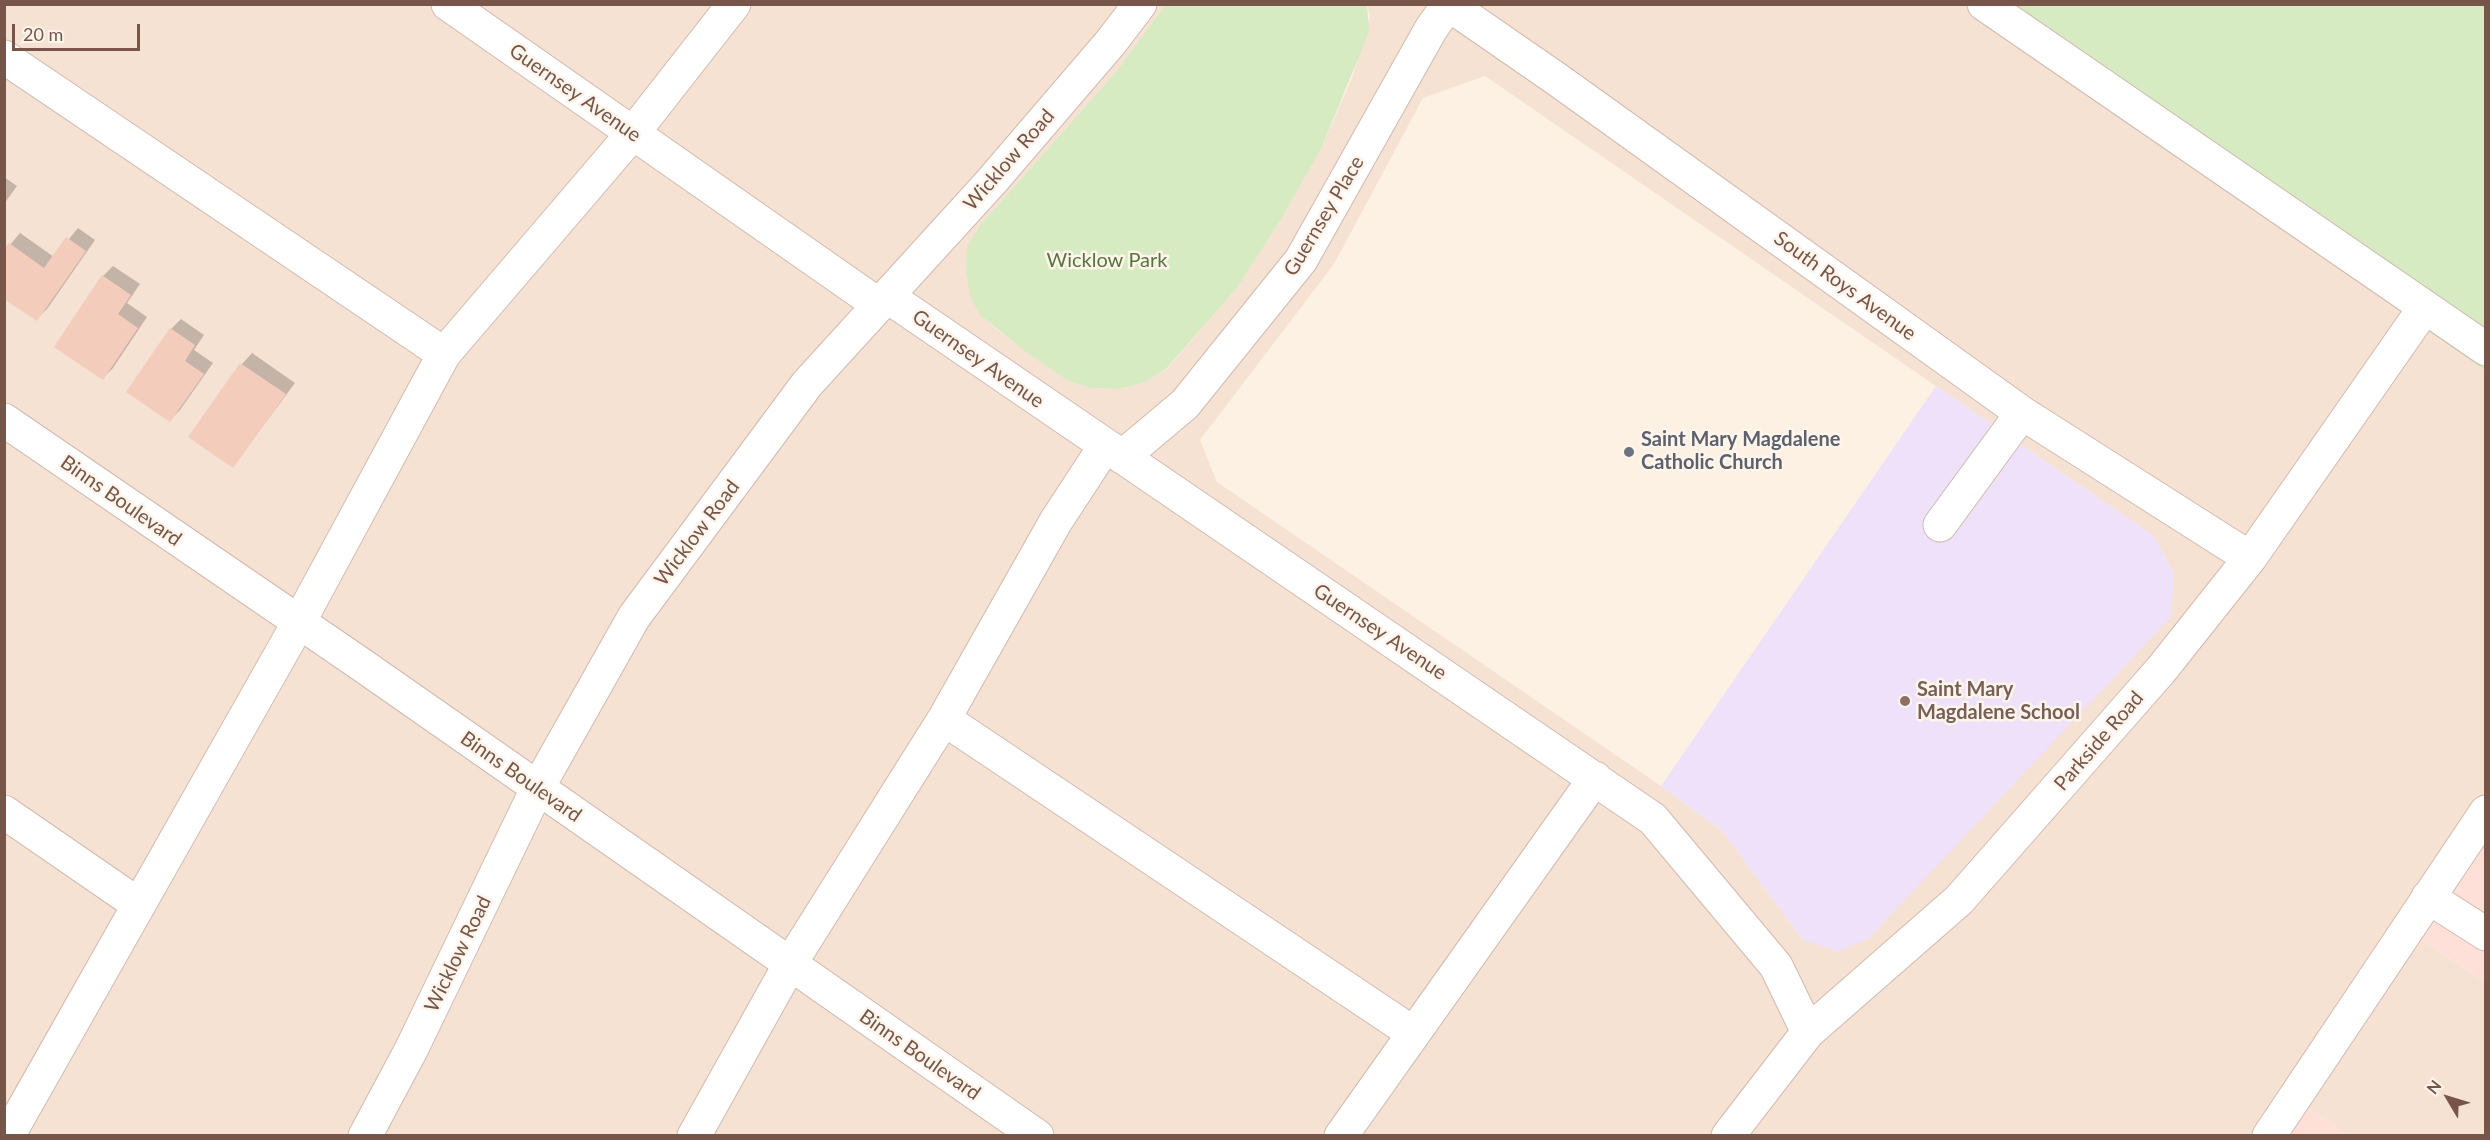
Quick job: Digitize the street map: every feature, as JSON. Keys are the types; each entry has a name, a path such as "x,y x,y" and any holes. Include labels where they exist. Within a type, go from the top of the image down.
{"street":[{"name":"Guernsey Avenue","path":"448,4 633,133 1113,452 1653,819 1776,966 1808,1032"},
{"path":"8,1136 298,622 444,354 633,133 734,4"},
{"name":"Wicklow Road","path":"365,1136 416,1039 537,789 634,617 807,384 991,182 1111,42 1140,4"},
{"name":"South Roys Avenue","path":"1448,5 1558,80 2022,413 2250,558"},
{"name":"Guernsey Place","path":"694,1136 790,964 944,719 1056,520 1113,452 1185,404 1301,260 1431,29 1448,5"},
{"path":"1984,5 2486,349"},
{"path":"4,57 444,354"},
{"name":"Parkside Road","path":"1735,1133 1808,1032 1959,900 2161,670 2250,558 2425,307"},
{"path":"1940,525 2022,413"},
{"name":"Binns Boulevard","path":"4,420 1037,1136"},
{"path":"944,719 1413,1034"},
{"path":"1341,1136 1595,778"},
{"path":"4,812 139,905"},
{"path":"2269,1136 2486,812"},
{"path":"2428,897 2486,934"}],"shaded area":[{"path":"5,5 1166,5 1115,73 981,224 970,295 981,315 997,330 1068,381 1090,388 1119,389 1145,382 1167,369 1237,288 1280,221 1321,149 1352,78 1370,16 1367,5 1994,5 1985,17 2485,371 2485,832 2416,936 2485,982 2485,1135 2348,1135 2282,1089 2250,1136 5,1136","holes":["1485,76 2154,536 2174,574 1803,940 1722,831 1661,786 1217,482 1200,440 1334,264 1423,98"]},
{"name":"Saint Mary Magdalene School","path":"1936,386 2154,536 2174,574 2171,617 1869,938 1838,952 1803,940 1722,831 1661,786"},
{"path":"2485,832 2485,982 2416,936"},
{"path":"2282,1089 2348,1135 2250,1136"}],"green space":[{"name":"Wicklow Park","path":"1166,4 1367,5 1369,32 1321,149 1280,221 1237,288 1166,369 1145,382 1119,389 1090,388 1068,381 1026,352 980,315 970,296 966,271 967,246 981,224 1115,73"},
{"path":"1985,4 2485,5 2485,371 1985,17"}],"building":[{"path":"66,237 86,251 37,321 4,299 4,249 9,243 44,268"},
{"path":"102,275 131,295 118,314 138,328 103,380 54,347"},
{"path":"170,328 195,345 185,361 204,374 170,422 126,392"},
{"path":"240,363 286,394 233,468 188,437"}],"place":[{"name":"Saint Mary Magdalene Catholic Church","path":"1629,452"},
{"name":"Saint Mary Magdalene School","path":"1905,701"}]}
